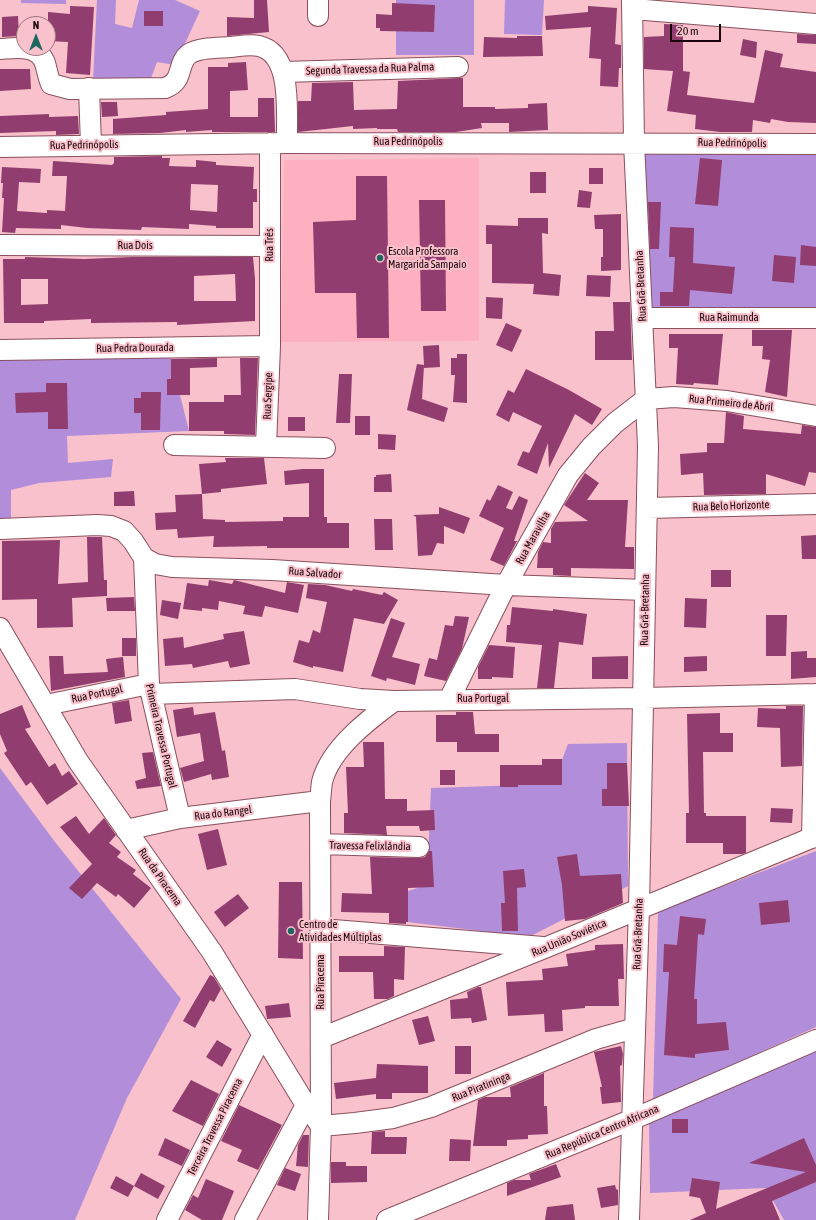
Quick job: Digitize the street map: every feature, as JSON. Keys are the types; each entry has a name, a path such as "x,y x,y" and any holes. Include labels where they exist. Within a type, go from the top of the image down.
{"street":[{"path":"632,5 816,24"},
{"name":"Rua Grã-Bretanha","path":"628,1219 639,908 647,508 646,399 634,142 632,5"},
{"path":"0,49 25,48 35,51 40,54 45,63 47,76 51,84 70,89 165,88 172,85 177,80 189,54 199,51 246,45 259,46 266,49 278,60 283,72"},
{"name":"Segunda Travessa da Rua Palma","path":"283,72 458,67"},
{"name":"Rua Três","path":"270,346 270,246 278,143 286,92 283,72"},
{"path":"89,88 91,145"},
{"name":"Rua Pedrinópolis","path":"0,147 278,143 634,142 816,144"},
{"name":"Rua Dois","path":"0,245 270,246"},
{"name":"Rua Raimunda","path":"642,318 816,318"},
{"name":"Rua Pedra Dourada","path":"0,350 270,346"},
{"name":"Rua Sergipe","path":"266,446 270,346"},
{"name":"Rua Primeiro de Abril","path":"646,399 674,398 727,401 816,416"},
{"name":"Rua Maravilha","path":"449,700 506,586 568,475 591,447 615,423 646,399"},
{"path":"174,445 325,448"},
{"name":"Rua Belo Horizonte","path":"647,508 816,504"},
{"path":"0,528 97,525 111,526 124,531 144,558"},
{"name":"Rua Salvador","path":"144,558 155,564 172,567 272,570 506,586 645,590"},
{"name":"Primeira Travessa Portugal","path":"144,558 150,689 180,818"},
{"name":"Rua da Piracema","path":"0,628 78,761 212,952 306,1105 321,1126"},
{"name":"Rua Portugal","path":"46,705 150,689 295,689 360,699 394,701 816,694"},
{"path":"814,837 816,694"},
{"name":"Rua Piracema","path":"318,1220 321,1126 320,801 322,782 330,764 339,751 366,723 394,701"},
{"name":"Rua do Rangel","path":"126,830 180,818 320,801"},
{"name":"Rua União Soviética","path":"321,1038 814,837"},
{"name":"Travessa Felixlândia","path":"321,844 419,847"},
{"path":"321,929 547,947"},
{"name":"Rua Piratininga","path":"321,1126 354,1124 393,1118 431,1108 596,1039 635,1028"},
{"name":"Terceira Travessa Piracema","path":"167,1220 263,1034"},
{"name":"Rua República Centro Africana","path":"387,1220 631,1120 816,1040"},
{"path":"245,1220 306,1105"}],"shaded area":[{"path":"21,0 66,0 66,4 21,3"},
{"path":"97,0 116,0 115,24 132,28 139,0 175,0 200,11 175,65 157,62 150,81 93,81"},
{"path":"396,0 474,0 474,55 396,55"},
{"path":"505,0 544,0 542,35 504,34"},
{"path":"644,152 816,154 816,311 646,312"},
{"path":"479,158 479,341 281,342 284,160"},
{"path":"170,355 189,431 67,436 68,463 113,459 111,477 39,483 11,490 11,518 0,518 0,357"},
{"path":"627,743 628,886 529,937 408,922 408,891 427,885 431,788 553,784 568,744"},
{"path":"0,768 55,842 181,999 127,1098 75,1220 0,1220"},
{"path":"816,851 816,1027 653,1101 658,911"},
{"path":"816,1049 816,1220 784,1220 766,1188 650,1193 649,1121"}],"building":[{"path":"254,0 267,0 269,32 227,36 227,17 254,18"},
{"path":"392,3 435,5 434,32 380,31 380,28 376,28 376,14 392,15"},
{"path":"70,6 94,7 90,75 66,73 68,42 56,41 56,16 48,16 48,12 70,14"},
{"path":"588,6 617,8 615,44 621,45 621,68 619,68 618,87 600,86 601,59 589,58 591,27 546,30 545,16 588,12"},
{"path":"144,11 163,11 163,26 144,26"},
{"path":"16,16 16,36 2,37 2,17"},
{"path":"664,24 683,25 683,71 690,72 687,95 754,103 765,50 783,54 780,67 816,72 816,123 788,122 771,119 770,123 753,120 752,132 720,132 695,129 696,115 667,111 673,71 644,69 644,37 664,36"},
{"path":"797,34 816,35 816,44 797,43"},
{"path":"517,36 542,36 543,56 483,57 484,37 517,38"},
{"path":"743,39 757,42 756,58 740,55"},
{"path":"246,62 248,90 230,91 230,117 258,117 258,98 274,98 275,132 212,132 212,130 186,132 186,130 160,133 113,134 113,119 166,115 166,112 208,109 208,67 228,67 228,63"},
{"path":"0,69 30,69 31,89 0,91"},
{"path":"463,78 463,107 495,107 495,109 528,108 528,104 547,103 548,130 509,132 509,123 481,123 482,128 456,132 398,132 397,129 353,129 353,126 298,132 298,101 311,101 312,83 353,82 354,110 397,109 398,81"},
{"path":"101,102 117,102 118,116 102,117"},
{"path":"49,114 49,117 78,116 79,134 56,135 56,131 0,133 0,116"},
{"path":"162,156 162,158 170,158 169,166 196,167 196,160 216,162 216,165 254,167 253,189 257,189 257,202 253,202 253,228 216,228 216,226 189,224 189,229 142,227 141,230 87,228 61,225 61,229 16,228 15,233 2,232 4,198 2,198 3,183 1,183 2,167 41,169 40,183 19,182 17,211 47,213 47,210 65,211 67,176 52,176 53,161 112,165 114,163 114,157","holes":["191,184 218,185 217,212 190,210"]},
{"path":"700,158 722,160 718,206 695,204"},
{"path":"589,168 603,168 603,184 589,184"},
{"path":"530,172 546,172 546,193 530,193"},
{"name":"Escola Professora Margarida Sampaio","path":"356,176 387,176 389,338 357,338 356,293 315,293 313,222 356,220"},
{"path":"579,190 592,192 590,208 577,207"},
{"path":"419,200 445,200 446,311 421,311"},
{"path":"648,202 661,202 659,249 650,249"},
{"path":"621,214 621,270 601,271 601,257 603,257 603,229 595,229 594,215"},
{"path":"518,218 548,218 548,234 542,233 543,273 561,275 559,296 533,294 534,284 492,283 492,244 486,244 486,225 518,226"},
{"path":"670,227 694,228 693,263 735,267 732,294 690,290 689,306 660,306 660,292 673,292 675,257 669,257"},
{"path":"801,245 816,247 816,266 800,265"},
{"path":"774,255 796,257 794,283 772,281"},
{"path":"25,257 84,259 132,257 253,257 255,279 255,321 177,325 177,322 91,323 91,319 44,321 44,323 4,323 3,259 25,259","holes":["235,274 236,301 194,301 194,276","21,279 48,279 48,304 21,305"]},
{"path":"587,275 611,276 610,297 586,296"},
{"path":"486,297 503,298 502,319 486,318"},
{"path":"613,302 630,302 632,360 595,360 595,331 614,331"},
{"path":"506,323 522,330 512,352 496,345"},
{"path":"752,330 792,330 787,397 765,392 770,360 762,359 763,346 752,346"},
{"path":"669,334 723,334 718,385 694,383 693,385 676,384 678,348 669,348"},
{"path":"439,345 440,367 424,368 424,366 422,399 448,408 444,422 407,410 417,364 424,365 423,346"},
{"path":"457,354 467,354 467,403 453,402 455,375 451,375 451,358 457,358"},
{"path":"217,358 217,367 190,368 190,395 167,395 167,379 171,379 171,359"},
{"path":"240,358 258,358 255,435 224,434 224,431 189,431 189,402 224,402 224,395 241,395"},
{"path":"526,369 569,390 602,409 592,425 575,414 549,468 548,443 537,474 517,465 523,451 529,453 542,426 513,412 509,422 496,415 508,390 514,393"},
{"path":"339,374 352,374 350,423 336,423"},
{"path":"46,383 67,383 68,429 48,429 48,412 16,413 15,393 46,392"},
{"path":"141,392 161,392 160,430 141,430 141,413 134,413 134,398 141,398"},
{"path":"726,412 744,416 743,429 801,434 802,425 816,427 816,473 809,472 805,486 766,474 766,494 704,495 703,473 681,475 680,454 707,452 707,443 724,443"},
{"path":"355,416 370,416 370,435 355,435"},
{"path":"288,417 305,417 305,431 288,431"},
{"path":"378,434 396,435 395,450 378,449"},
{"path":"225,458 264,458 267,484 221,489 221,492 202,494 199,464 226,462"},
{"path":"324,469 324,517 327,517 327,523 349,523 349,548 267,548 267,546 213,547 214,536 178,538 177,529 156,530 155,513 176,512 175,495 202,494 203,519 225,520 225,522 283,521 283,517 309,517 309,483 285,485 284,471"},
{"path":"585,473 599,483 587,500 628,500 625,547 634,547 634,569 571,568 571,576 553,575 553,568 537,568 538,552 543,542 551,543 551,529 555,522 588,521 564,505"},
{"path":"391,474 392,492 374,492 374,477 376,477 376,475"},
{"path":"498,485 513,492 506,508 512,510 519,496 528,500 514,541 517,541 504,566 490,560 504,528 479,516 487,499 490,501"},
{"path":"134,491 135,506 114,506 114,492"},
{"path":"439,507 470,518 464,534 444,526 444,544 437,543 432,555 418,556 416,517 413,515 439,514"},
{"path":"374,519 392,519 393,550 375,550"},
{"path":"816,535 816,559 802,559 801,536"},
{"path":"87,537 102,537 104,580 107,580 107,596 72,598 73,627 37,628 37,599 2,600 2,541 60,540 58,584 88,582"},
{"path":"711,570 731,570 731,587 711,587"},
{"path":"209,580 232,584 234,580 285,593 287,582 304,585 298,613 265,606 262,617 243,614 245,606 219,601 218,610 202,608 202,611 183,609 187,583 208,586"},
{"path":"308,584 325,585 352,591 353,589 382,595 384,592 398,600 384,624 354,618 343,672 313,666 313,668 293,662 299,640 309,643 313,630 320,633 327,602 306,598"},
{"path":"134,597 135,611 107,611 106,598"},
{"path":"685,598 707,599 706,628 684,627"},
{"path":"162,600 181,603 178,619 160,615"},
{"path":"512,607 553,611 553,609 587,614 583,645 559,642 554,688 537,688 542,645 506,642 507,625 510,625"},
{"path":"766,615 787,615 786,656 766,656"},
{"path":"455,616 469,617 462,649 446,681 424,676 429,658 437,660 445,625 453,626"},
{"path":"391,618 405,623 392,657 420,664 415,685 387,678 386,681 371,676"},
{"path":"244,631 250,664 230,668 228,661 193,668 192,664 165,666 163,639 183,637 184,648 224,639 223,634"},
{"path":"122,638 136,638 136,656 122,656"},
{"path":"489,645 515,647 513,678 492,677 492,679 478,679 478,667"},
{"path":"807,651 807,658 816,658 816,677 791,679 791,652"},
{"path":"49,656 63,656 64,674 108,672 106,659 123,657 125,677 51,691"},
{"path":"628,656 628,679 592,679 592,657"},
{"path":"707,656 707,671 684,672 684,657"},
{"path":"129,700 132,721 115,724 112,703"},
{"path":"22,705 31,727 25,729 49,767 55,763 62,776 69,771 78,784 47,805 31,782 26,786 4,753 7,751 0,734 0,714"},
{"path":"786,706 803,706 802,766 781,767 780,728 757,727 758,708 786,709"},
{"path":"193,707 194,715 215,712 222,751 225,750 229,777 212,780 211,774 184,782 180,768 204,761 200,733 177,737 173,710"},
{"path":"456,712 473,712 475,734 499,734 499,752 457,752 457,742 436,742 436,715 456,715"},
{"path":"720,713 720,733 733,733 733,752 703,752 704,813 706,813 706,816 746,816 746,853 742,854 723,854 723,843 686,843 686,813 689,813 687,714"},
{"path":"363,742 384,742 385,799 407,799 407,811 434,810 435,830 420,831 419,826 386,826 387,835 344,833 344,813 348,813 346,767 364,767"},
{"path":"153,752 161,786 137,789 135,781 146,778 142,753"},
{"path":"542,759 562,759 562,785 518,785 518,787 500,787 500,765 542,765"},
{"path":"607,763 627,763 629,806 602,806 602,789 607,789"},
{"path":"440,770 455,770 455,785 440,785"},
{"path":"771,808 793,809 792,823 770,822"},
{"path":"76,816 89,834 104,818 116,835 109,843 121,852 117,857 136,870 133,874 151,888 134,908 118,894 116,897 97,883 82,899 69,888 92,864 60,827"},
{"path":"218,829 227,865 207,870 198,834"},
{"path":"429,851 432,851 434,887 408,888 408,922 406,922 406,924 389,923 389,913 341,912 342,893 372,894 370,857 419,858 425,857"},
{"path":"577,854 580,876 621,874 623,903 585,919 565,921 562,885 557,857"},
{"path":"524,869 526,887 517,888 518,931 502,931 501,903 505,903 503,871"},
{"name":"Centro de Atividades Múltiplas","path":"279,882 302,882 303,959 278,958"},
{"path":"238,894 249,908 225,927 214,912"},
{"path":"788,900 790,922 761,925 759,903"},
{"path":"680,916 706,919 704,935 698,934 694,999 697,999 697,1024 726,1022 729,1050 695,1054 695,1058 664,1055 669,972 663,972 664,944 677,945"},
{"path":"623,944 624,979 618,979 619,1006 585,1006 585,1008 562,1010 563,1031 545,1032 544,1014 508,1016 506,982 543,980 542,969 568,966 566,954 595,950 595,945"},
{"path":"384,946 405,947 404,980 394,979 394,996 388,999 374,999 373,972 339,972 339,956 384,956"},
{"path":"210,975 214,977 221,989 214,1002 210,1000 195,1028 183,1021"},
{"path":"481,987 487,1020 472,1023 471,1018 451,1019 450,1000 468,998 467,992"},
{"path":"289,1003 291,1017 267,1019 265,1006"},
{"path":"428,1016 435,1041 419,1045 412,1020"},
{"path":"217,1040 232,1049 222,1067 206,1057"},
{"path":"455,1046 471,1046 471,1074 455,1074"},
{"path":"621,1046 623,1054 622,1065 620,1066 621,1102 602,1104 600,1087 602,1087 594,1052"},
{"path":"377,1064 428,1066 428,1093 392,1093 392,1099 376,1099 376,1094 336,1099 334,1083 376,1078"},
{"path":"544,1073 544,1106 547,1106 548,1134 528,1135 528,1139 507,1140 507,1146 473,1146 478,1100 485,1097 511,1097 510,1087"},
{"path":"191,1080 219,1094 203,1126 172,1111"},
{"path":"239,1105 282,1125 258,1170 237,1161 242,1150 221,1141"},
{"path":"672,1119 688,1119 688,1133 672,1133"},
{"path":"385,1131 385,1137 407,1137 406,1154 371,1154 372,1132"},
{"path":"303,1135 309,1135 308,1167 296,1166 298,1145"},
{"path":"165,1138 190,1150 182,1166 158,1155"},
{"path":"804,1138 816,1165 816,1182 772,1201 780,1220 690,1220 706,1213 700,1198 689,1196 692,1178 720,1182 716,1209 806,1172 749,1163"},
{"path":"450,1139 471,1140 470,1161 449,1161"},
{"path":"331,1162 346,1162 346,1166 367,1166 367,1182 331,1183"},
{"path":"556,1164 561,1177 507,1196 507,1183 514,1180 531,1180 529,1174"},
{"path":"285,1168 301,1174 295,1191 277,1185"},
{"path":"141,1173 165,1186 158,1199 134,1186"},
{"path":"116,1176 134,1186 128,1197 110,1188"},
{"path":"206,1179 234,1191 222,1220 202,1220 185,1210 193,1195 198,1198"},
{"path":"615,1185 616,1189 618,1190 618,1205 601,1208 597,1188"},
{"path":"573,1204 575,1220 545,1220 547,1207"}],"place":[{"name":"Escola Professora Margarida Sampaio","path":"380,258"},
{"name":"Centro de Atividades Múltiplas","path":"291,931"}]}
